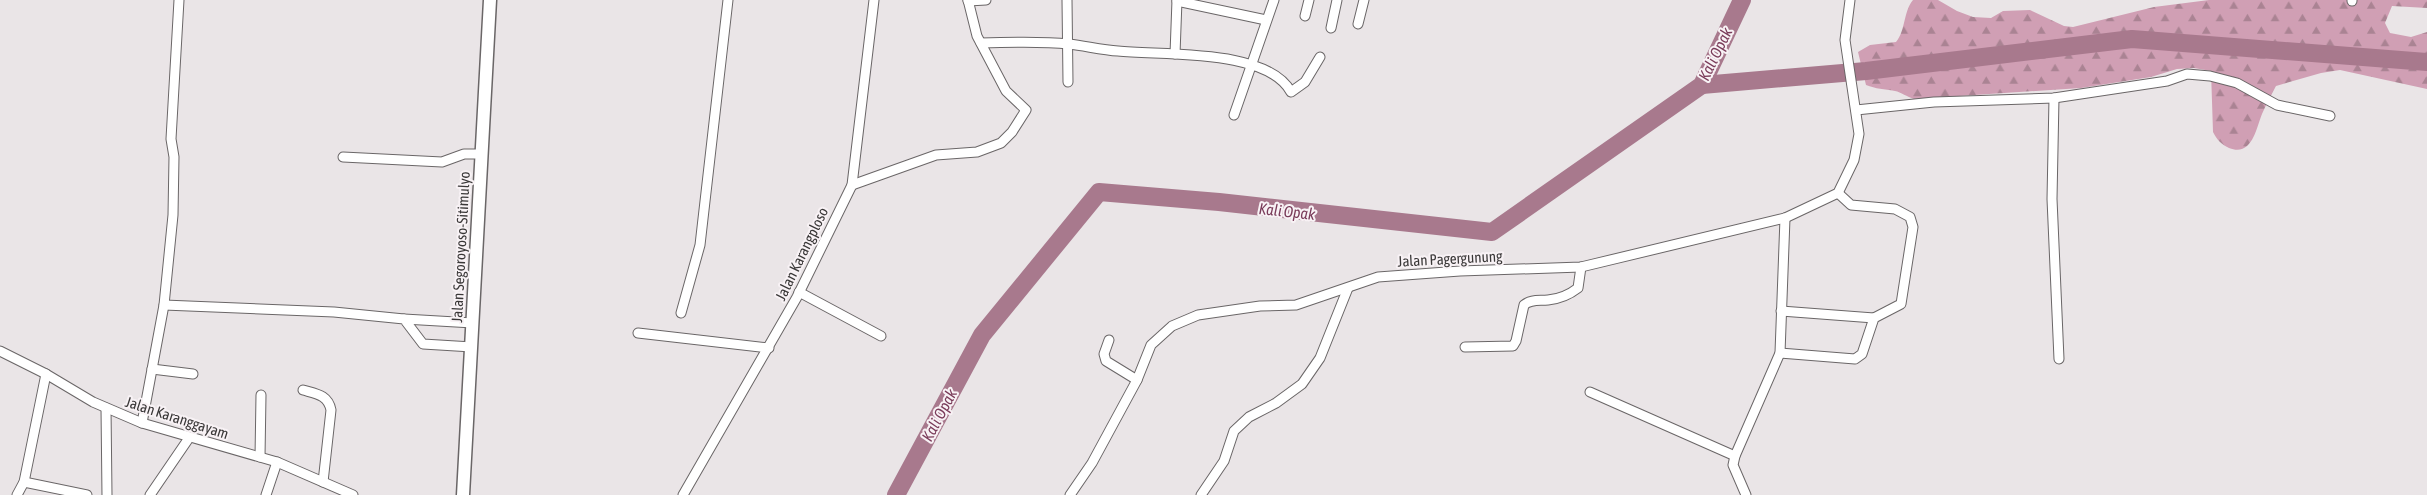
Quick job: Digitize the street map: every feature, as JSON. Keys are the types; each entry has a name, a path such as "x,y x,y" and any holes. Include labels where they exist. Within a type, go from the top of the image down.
{"main road":[{"name":"Jalan Segoroyoso-Sitimulyo","path":"462,495 472,348 490,0"}],"street":[{"path":"142,423 164,305 173,214 174,158 171,139 179,0"},
{"path":"681,313 700,245 728,0"},
{"name":"Jalan Karangploso","path":"682,495 800,292 852,185 874,0"},
{"path":"852,185 936,155 977,152 1001,143 1012,132 1026,110 1006,92 977,36 968,0 986,0"},
{"path":"1067,0 1068,82"},
{"path":"1175,54 1177,0 1266,20"},
{"path":"1234,115 1274,0"},
{"path":"1306,16 1309,0"},
{"path":"1331,28 1337,0"},
{"path":"1358,24 1364,0"},
{"path":"1781,311 1874,318 1901,304 1913,228 1910,217 1895,209 1851,205 1838,193 1854,160 1859,134 1845,40 1850,0"},
{"path":"982,43 1069,44 1118,51 1220,57 1250,65 1282,81 1291,92 1305,82 1320,56"},
{"path":"1856,110 1934,102 2054,98 2167,81 2186,74 2210,76 2237,84 2278,105 2330,116"},
{"path":"2054,98 2052,199 2059,359"},
{"path":"343,157 442,162 464,154 482,154"},
{"name":"Jalan Pagergunung","path":"1070,495 1092,463 1137,380 1151,345 1172,326 1198,315 1260,306 1296,305 1378,277 1460,271 1581,267 1785,218 1838,193"},
{"path":"1746,495 1733,465 1735,456 1780,353 1785,218"},
{"path":"1465,347 1513,346 1516,341 1524,305 1528,302 1550,300 1570,294 1578,288 1581,267"},
{"path":"1201,495 1224,461 1234,431 1249,417 1289,395 1307,378 1320,358 1348,288"},
{"path":"800,292 881,336"},
{"path":"164,305 334,312 473,324"},
{"path":"1780,353 1855,360 1862,354 1874,318"},
{"path":"404,319 423,344 472,348"},
{"path":"638,333 769,348"},
{"path":"1109,340 1104,354 1106,361 1137,380"},
{"name":"Jalan Karanggayam","path":"0,350 46,374 93,402 142,423 277,462 353,495"},
{"path":"152,369 193,374"},
{"path":"17,495 24,482 46,374"},
{"path":"303,390 322,395 330,403 331,410 323,482"},
{"path":"1590,392 1735,456"},
{"path":"260,457 261,395"},
{"path":"106,408 108,495"},
{"path":"150,495 189,438"},
{"path":"266,495 277,462"},
{"path":"24,482 87,495"}],"green space":[{"path":"1913,0 1938,0 1957,11 1973,17 1991,18 2003,11 2030,10 2064,26 2073,27 2154,7 2209,0 2427,0 2427,8 2392,6 2385,23 2390,33 2411,37 2427,32 2427,89 2340,70 2321,73 2276,86 2252,140 2243,149 2237,150 2221,143 2213,132 2211,71 2194,68 2177,69 2151,77 2081,88 1914,99 1897,92 1866,85 1858,52 1870,45 1896,42"}],"waterway":[{"name":"Kali Opak","path":"896,495 982,335 1099,192 1219,202 1492,232 1702,85 1742,0"},
{"path":"1702,85 1866,71 2132,39 2427,62"}]}
